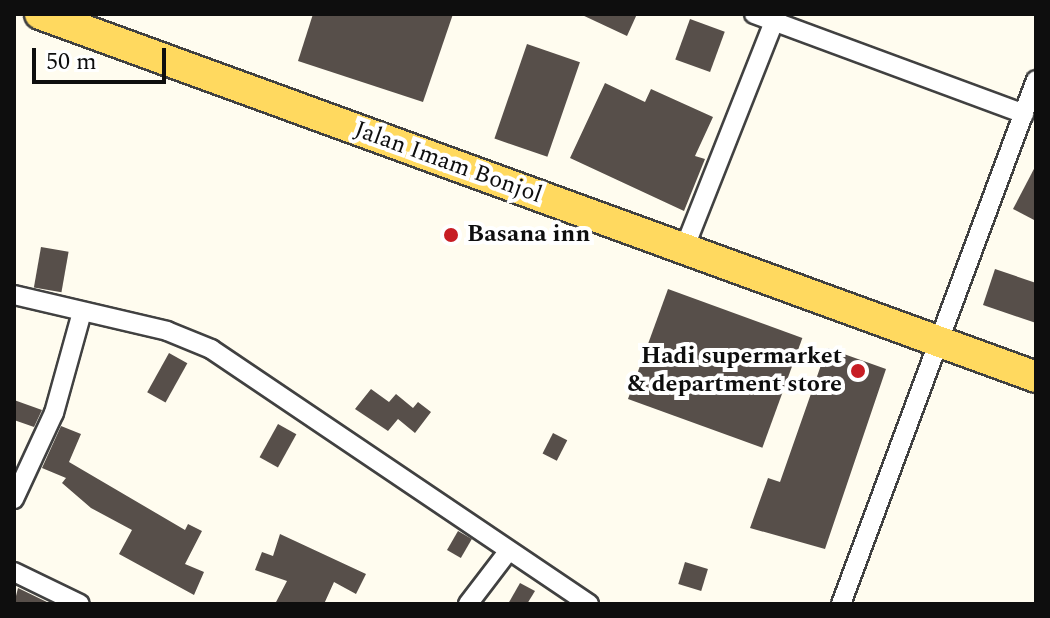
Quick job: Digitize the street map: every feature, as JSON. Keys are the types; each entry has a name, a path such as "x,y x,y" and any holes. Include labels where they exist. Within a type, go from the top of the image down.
{"main road":[{"name":"Jalan Imam Bonjol","path":"40,14 1036,377"}],"street":[{"path":"754,14 776,18 1024,114"},
{"path":"684,249 776,18"},
{"path":"841,604 1036,80"},
{"path":"14,295 167,331 211,349 320,418 507,553 589,604"},
{"path":"14,499 54,413 82,312"},
{"path":"468,604 507,553"},
{"path":"14,572 80,604"}],"building":[{"path":"313,14 453,14 423,102 298,61"},
{"path":"580,14 637,14 627,36"},
{"path":"690,19 725,32 710,72 675,59"},
{"path":"527,44 580,62 547,157 494,139"},
{"path":"605,83 645,102 651,89 713,117 695,156 705,159 684,211 570,158"},
{"path":"1036,165 1036,221 1013,209"},
{"path":"41,247 69,252 61,292 34,287"},
{"path":"995,269 1036,283 1036,323 983,305"},
{"path":"668,289 802,338 762,448 628,399"},
{"path":"827,348 886,369 825,549 750,528 768,478 780,482"},
{"path":"169,353 187,363 166,403 147,392"},
{"path":"371,389 389,402 396,394 413,408 418,402 431,412 415,433 398,419 388,431 355,409"},
{"path":"14,400 42,410 34,427 14,420"},
{"path":"278,424 296,434 278,467 260,457"},
{"path":"61,426 81,434 69,462 185,530 188,524 202,531 185,564 204,572 194,595 119,554 132,530 91,508 62,483 66,478 42,468"},
{"path":"553,433 567,440 557,461 543,453"},
{"path":"458,531 472,539 461,558 447,550"},
{"path":"280,534 366,574 356,594 334,582 324,604 275,604 287,581 255,570 262,552 273,556"},
{"path":"685,562 708,569 701,591 678,584"},
{"path":"520,583 535,591 527,604 508,604"},
{"path":"18,588 51,604 14,604"}],"place":[{"name":"Basana inn","path":"451,235"},
{"name":"Hadi supermarket & department store","path":"858,371"}]}
